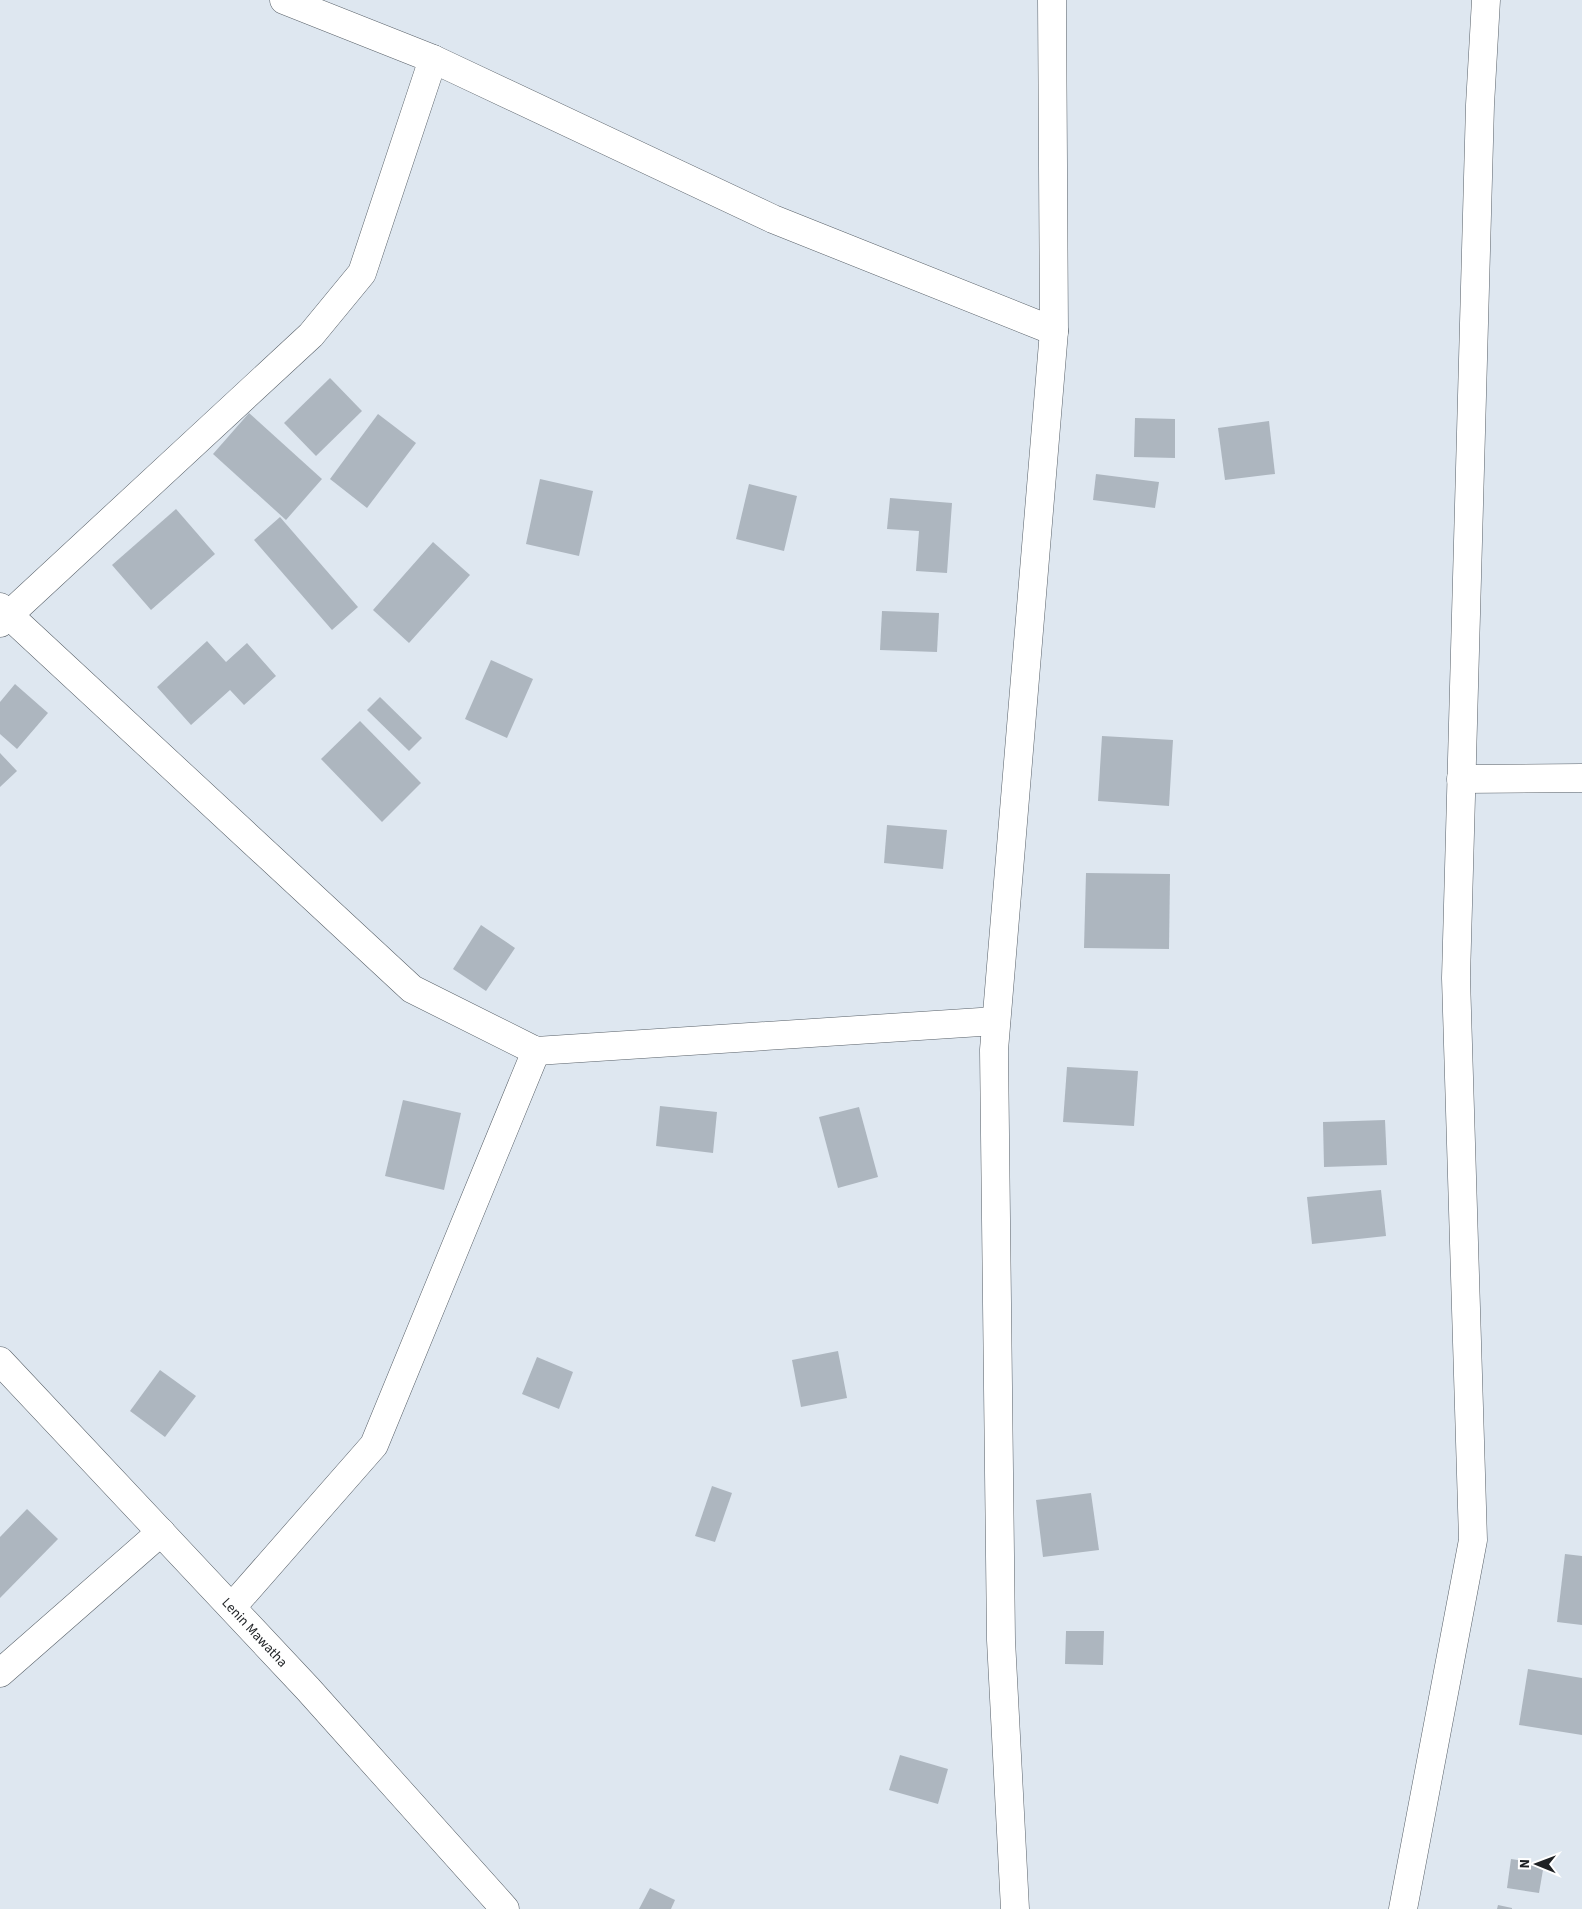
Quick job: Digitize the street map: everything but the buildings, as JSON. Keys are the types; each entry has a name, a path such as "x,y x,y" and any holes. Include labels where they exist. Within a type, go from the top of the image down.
{"street":[{"path":"284,0 433,59 773,219 1054,330"},
{"path":"1015,1909 1001,1640 994,1070 996,1021 1054,330 1052,0"},
{"path":"1403,1909 1473,1540 1456,978 1479,115 1486,0"},
{"path":"433,59 362,273 311,335 3,615 412,989 536,1051 996,1021"},
{"path":"1461,779 1582,778"},
{"path":"232,1607 374,1445 536,1051"},
{"name":"Lenin Mawatha","path":"0,1360 232,1607 505,1909"},
{"path":"0,1673 161,1532"}]}
